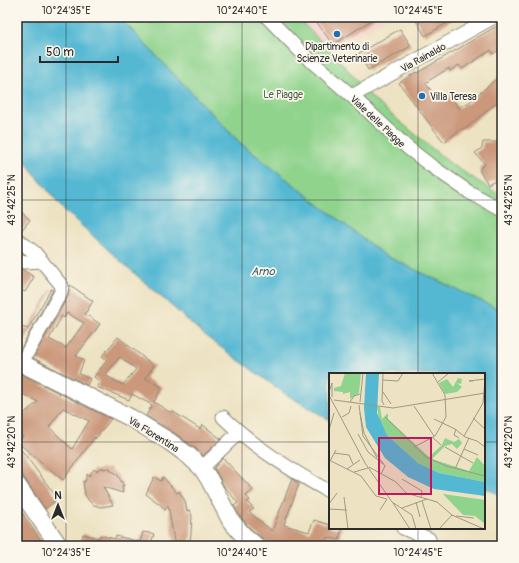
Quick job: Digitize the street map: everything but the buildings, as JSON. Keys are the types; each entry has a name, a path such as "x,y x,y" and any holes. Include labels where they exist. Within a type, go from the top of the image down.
{"main road":[{"name":"Via Fiorentina","path":"19,362 140,423 189,456 202,468 231,521 243,535 256,546"},
{"path":"17,486 59,546"}],"street":[{"name":"Viale delle Piagge","path":"266,17 302,53 352,96 408,148 469,192 502,210"},
{"name":"Via Rainaldo","path":"352,96 494,17"},
{"path":"17,239 35,253 62,286 61,292 19,362"},
{"path":"17,259 24,262 42,261"},
{"path":"223,417 239,432 287,467 329,491"},
{"path":"202,468 239,432"},
{"path":"406,529 429,538 427,546"}],"shaded area":[{"name":"Dipartimento di Scienze Veterinarie","path":"296,17 388,17 331,51"}],"green space":[{"name":"Le Piagge","path":"119,17 296,17 331,51 375,101 451,164 498,194 502,191 502,311 384,255 240,143"}],"water":[{"name":"Arno","path":"17,17 119,17 240,143 384,255 502,311 502,495 485,488 485,373 329,373 329,419 287,395 208,338 61,207 17,151"}],"place":[{"name":"Dipartimento di Scienze Veterinarie","path":"337,34"},
{"name":"Villa Teresa","path":"422,96"}]}
